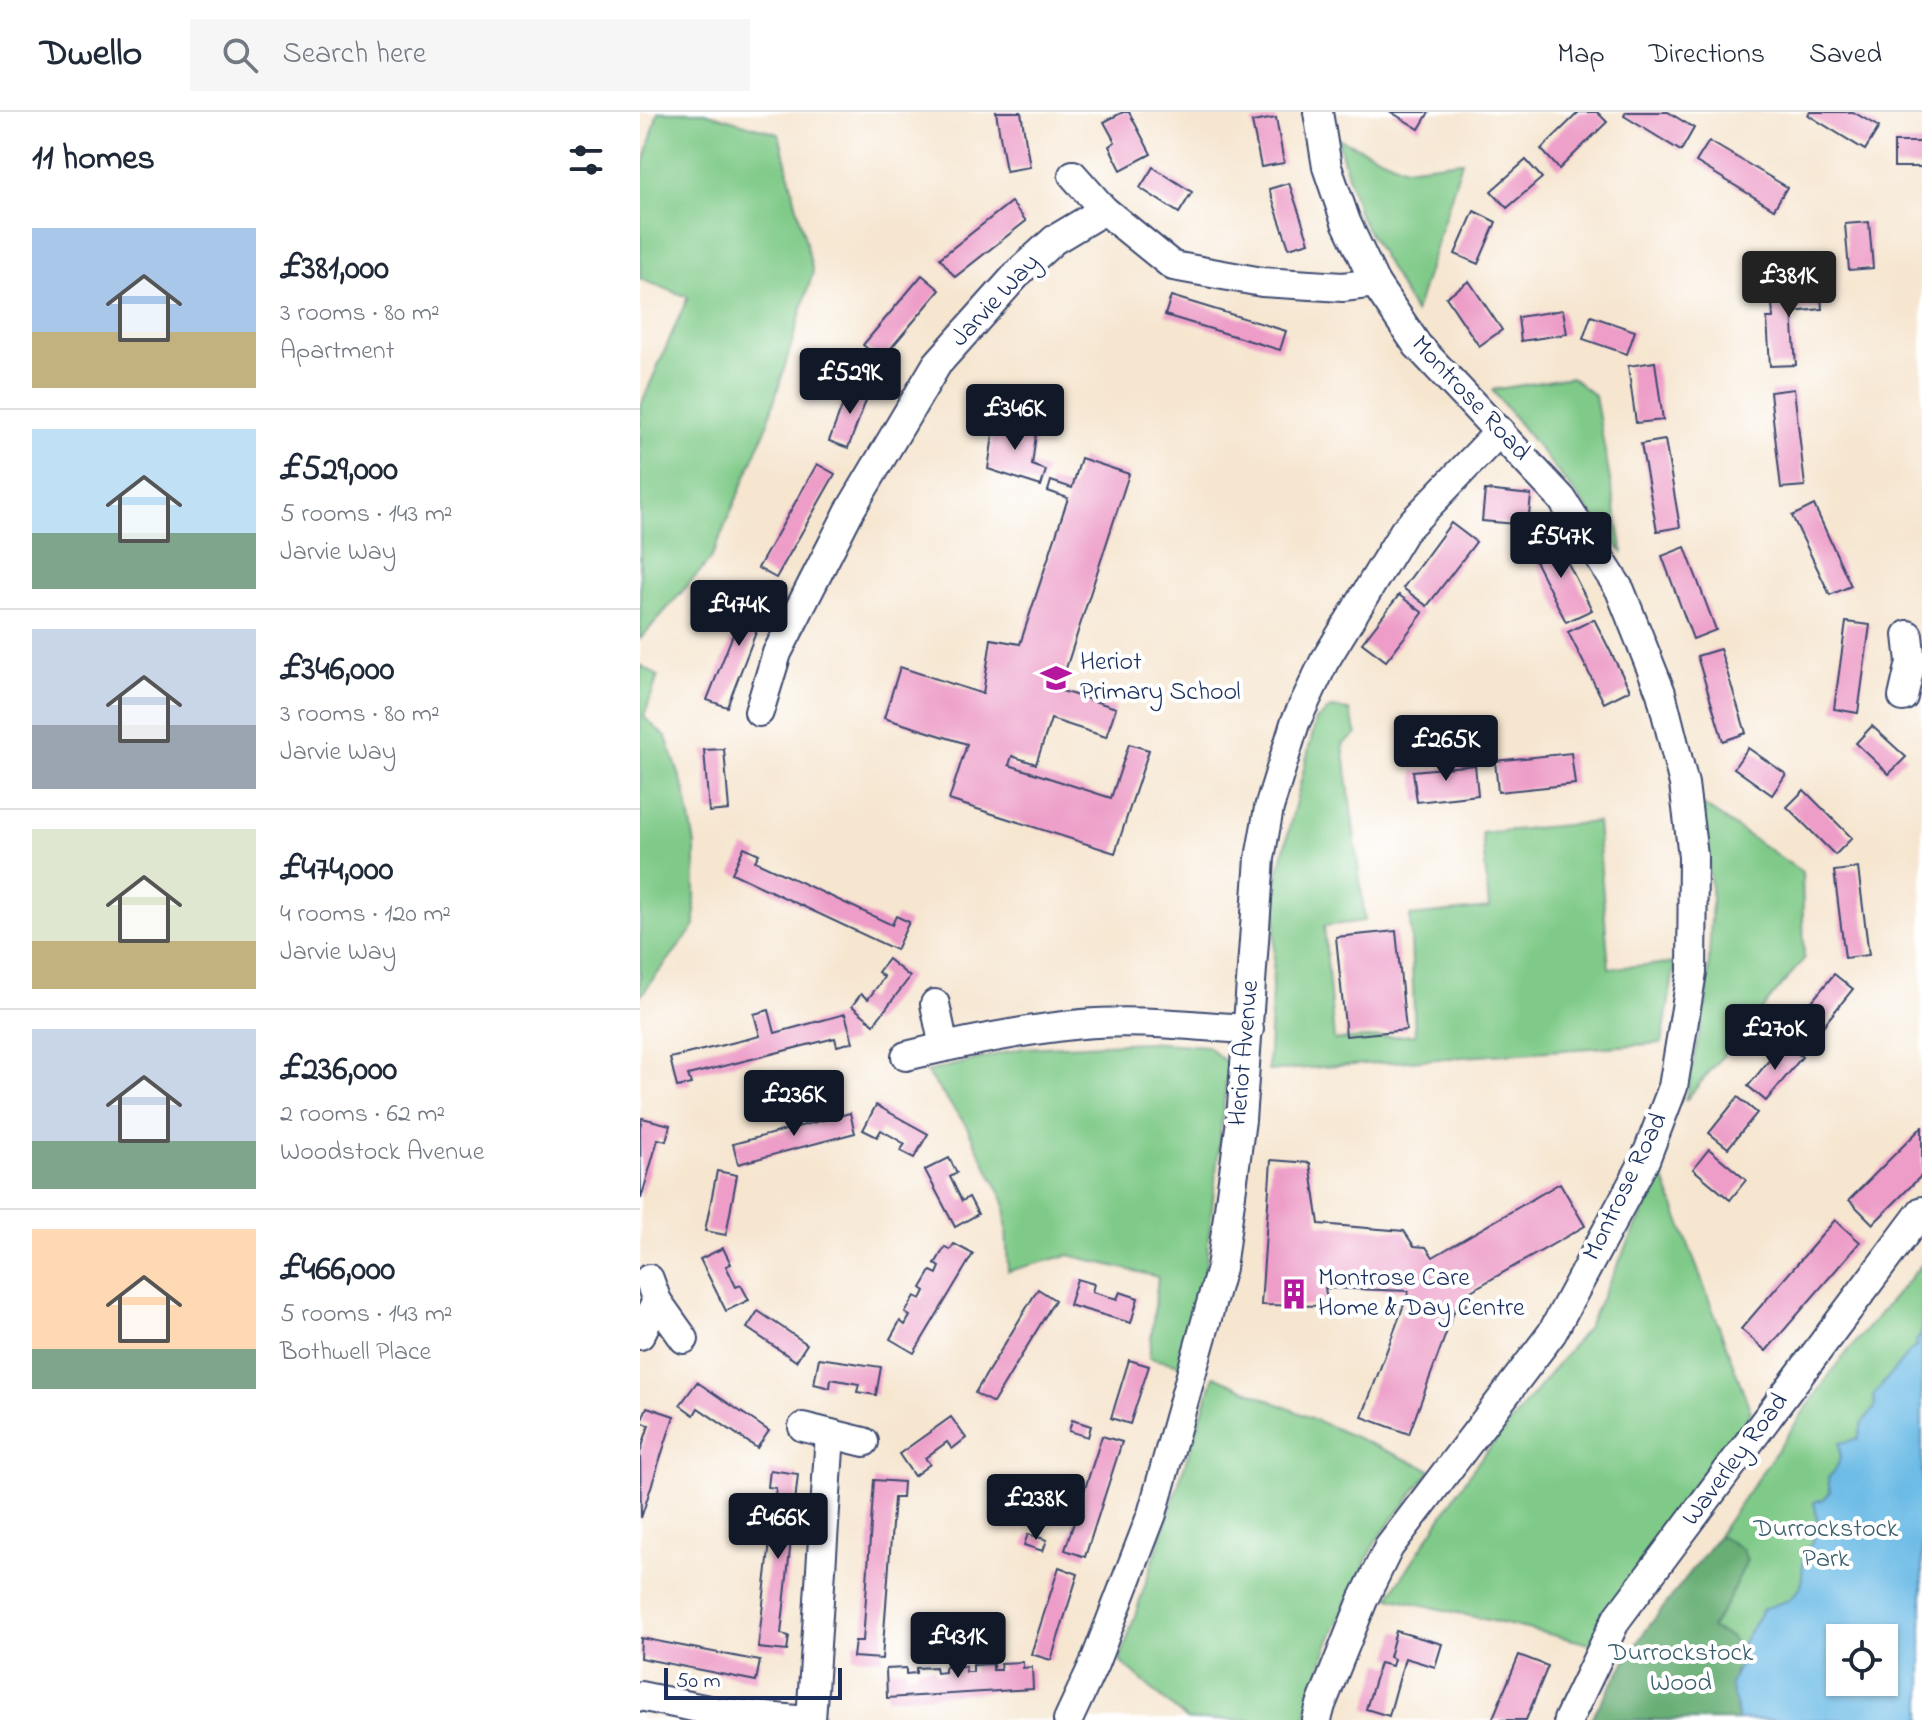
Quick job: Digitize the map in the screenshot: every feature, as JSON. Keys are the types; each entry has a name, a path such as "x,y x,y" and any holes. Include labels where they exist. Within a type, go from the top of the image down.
{"street":[{"name":"Montrose Road","path":"1317,1720 1363,1600 1389,1547 1552,1333 1645,1160 1673,1087 1692,972 1693,856 1684,784 1661,693 1620,590 1562,499 1417,345 1375,283 1346,222 1327,167 1318,112"},
{"path":"1073,175 1104,210 1173,266 1262,282 1343,287 1375,283"},
{"name":"Jarvie Way","path":"759,712 777,653 791,624 849,512 937,364 1031,261 1054,240 1104,210"},
{"name":"Heriot Avenue","path":"1068,1720 1094,1664 1152,1514 1221,1268 1241,1120 1260,858 1273,796 1295,723 1309,688 1404,531 1500,431"},
{"path":"1903,697 1914,657"},
{"path":"935,1004 944,1047"},
{"path":"906,1056 1083,1024 1138,1022 1249,1029"},
{"name":"Waverley Road","path":"1568,1720 1616,1620 1922,1211"},
{"path":"640,1335 653,1290 684,1339"},
{"path":"811,1720 817,1430 864,1442"},
{"path":"640,1696 718,1712 796,1720"}],"green space":[{"path":"658,112 705,112 779,134 813,272 766,429 711,559 640,639 640,407 688,297 640,279 640,178"},
{"path":"1337,138 1405,168 1462,161 1415,313 1360,217"},
{"path":"1571,377 1595,396 1623,553 1492,390"},
{"path":"640,665 658,676 644,717 666,737 685,791 695,845 695,926 640,996"},
{"path":"1331,708 1349,710 1357,734 1343,744 1365,921 1324,926 1334,1040 1415,1035 1410,916 1489,908 1482,833 1597,822 1609,968 1675,963 1662,1043 1268,1071 1278,874 1316,720"},
{"path":"1703,805 1802,872 1804,959 1685,1101 1707,998 1712,899"},
{"path":"1146,1042 1207,1046 1228,1064 1205,1271 1185,1366 1149,1358 1158,1277 1069,1255 1008,1271 1005,1202 966,1125 926,1072 1024,1048"},
{"path":"1662,1174 1751,1412 1591,1644 1389,1597 1475,1466 1587,1328"},
{"name":"Durrockstock Park","path":"1922,1264 1922,1720 1590,1720 1643,1634 1705,1554 1837,1364"},
{"path":"1214,1376 1431,1470 1376,1541 1328,1644 1305,1720 1187,1720 1120,1661"},
{"name":"Durrockstock Wood","path":"1719,1535 1742,1549 1747,1560 1727,1603 1711,1628 1730,1637 1740,1650 1740,1665 1734,1673 1737,1720 1590,1720 1643,1634"}],"water":[{"path":"1922,1328 1922,1720 1737,1720 1730,1684 1740,1665 1742,1644 1763,1609 1789,1600 1801,1587 1804,1551 1812,1543 1818,1522 1814,1502 1824,1499 1830,1492 1828,1478 1839,1462 1839,1443 1858,1439 1862,1424 1875,1407 1873,1396 1917,1346"}],"building":[{"path":"996,112 1021,112 1030,167 1006,171"},
{"path":"1129,112 1151,154 1121,170 1109,146 1115,142 1104,122"},
{"path":"1391,112 1429,112 1419,129"},
{"path":"1579,112 1597,112 1607,122 1559,169 1541,149"},
{"path":"1626,112 1668,112 1694,128 1681,151 1624,116"},
{"path":"1810,112 1853,112 1879,127 1865,150 1808,115"},
{"path":"1276,118 1284,163 1261,167 1252,122"},
{"path":"1709,141 1787,187 1774,209 1696,162"},
{"path":"1894,142 1922,142 1922,167 1894,167"},
{"path":"1526,160 1542,178 1507,208 1491,191"},
{"path":"1153,167 1192,192 1179,213 1140,188"},
{"path":"1289,183 1309,242 1289,248 1269,189"},
{"path":"1011,202 1026,221 955,277 940,258"},
{"path":"1474,211 1496,222 1478,264 1455,254"},
{"path":"1869,222 1873,268 1849,270 1845,224"},
{"path":"922,275 940,290 881,360 863,345"},
{"path":"1469,281 1502,330 1479,346 1446,297"},
{"path":"1820,282 1822,309 1792,312 1796,365 1770,366 1767,318 1773,318 1771,286"},
{"path":"1171,296 1286,331 1280,350 1165,315"},
{"path":"1563,310 1567,334 1521,341 1518,317"},
{"path":"1591,316 1635,331 1627,354 1583,339"},
{"path":"1655,362 1663,420 1636,423 1628,366"},
{"path":"851,383 870,390 848,448 829,441"},
{"path":"1794,389 1805,486 1781,488 1770,392"},
{"path":"995,421 1037,427 1032,465 1046,470 1041,486 988,469"},
{"path":"1665,440 1680,527 1657,531 1641,444"},
{"path":"1081,458 1129,474 1059,690 1116,708 1106,737 1051,719 1036,764 1012,756 1009,765 1111,798 1129,744 1149,750 1115,853 949,800 967,744 884,718 900,667 983,694 991,639 1020,644 1068,498 1048,491 1051,481 1072,488"},
{"path":"817,464 835,474 776,578 758,568"},
{"path":"1485,490 1531,495 1528,525 1482,521"},
{"path":"1814,505 1851,586 1830,595 1792,516"},
{"path":"1451,523 1476,542 1427,606 1403,588"},
{"path":"1555,538 1592,610 1566,622 1530,551"},
{"path":"1685,547 1716,630 1693,639 1662,556"},
{"path":"751,589 770,596 727,707 707,700"},
{"path":"1399,595 1423,613 1386,661 1362,643"},
{"path":"1594,619 1630,690 1604,703 1568,632"},
{"path":"1846,622 1870,625 1858,713 1834,709"},
{"path":"1720,649 1746,733 1723,741 1697,656"},
{"path":"1872,726 1906,757 1889,774 1856,743"},
{"path":"1748,748 1786,774 1772,795 1734,768"},
{"path":"724,749 729,810 709,812 704,750"},
{"path":"1571,753 1575,784 1498,792 1495,761"},
{"path":"1475,765 1478,795 1417,802 1413,771"},
{"path":"1804,790 1852,838 1835,855 1787,807"},
{"path":"744,847 759,854 755,861 892,925 896,916 909,922 896,950 732,873"},
{"path":"1858,868 1869,955 1845,958 1834,871"},
{"path":"1396,931 1406,1030 1346,1036 1336,937"},
{"path":"888,959 910,977 874,1024 852,1006 861,994 868,999 884,977 878,972"},
{"path":"1834,974 1853,989 1810,1042 1791,1027"},
{"path":"769,1010 775,1033 845,1014 853,1042 837,1046 835,1038 688,1075 691,1084 677,1087 670,1058 760,1036 754,1014"},
{"path":"1784,1042 1802,1057 1766,1101 1748,1086"},
{"path":"1738,1097 1757,1113 1728,1148 1709,1133"},
{"path":"876,1105 928,1134 914,1158 900,1151 905,1144 881,1130 877,1137 863,1130"},
{"path":"850,1113 855,1133 738,1164 733,1144"},
{"path":"642,1118 670,1125 666,1141 658,1139 641,1199 640,1127"},
{"path":"1922,1127 1922,1175 1873,1224 1849,1200"},
{"path":"1709,1149 1746,1180 1730,1200 1693,1169"},
{"path":"949,1158 957,1173 950,1177 962,1201 969,1197 978,1214 955,1227 925,1170"},
{"name":"Montrose Care Home & Day Centre","path":"1271,1160 1310,1163 1319,1224 1404,1231 1414,1246 1426,1247 1433,1257 1560,1183 1585,1226 1469,1292 1472,1297 1462,1310 1455,1309 1409,1434 1362,1417 1409,1291 1325,1288 1328,1306 1261,1305"},
{"path":"717,1171 737,1175 726,1235 705,1231"},
{"path":"1835,1220 1860,1242 1766,1351 1741,1329"},
{"path":"954,1244 973,1254 914,1353 890,1339 900,1321 905,1325 910,1316 905,1313 915,1296 921,1299 925,1291 921,1288 931,1271 937,1274 940,1267 935,1264 945,1247 950,1250"},
{"path":"723,1248 731,1264 726,1266 736,1287 741,1285 749,1300 726,1311 700,1259"},
{"path":"1077,1279 1094,1284 1092,1292 1117,1299 1120,1292 1138,1298 1131,1323 1069,1305"},
{"path":"1038,1289 1055,1300 993,1403 975,1393"},
{"path":"758,1311 807,1344 796,1361 747,1328"},
{"path":"819,1358 881,1367 876,1395 857,1392 859,1384 831,1379 830,1388 814,1384"},
{"path":"1129,1360 1149,1366 1130,1424 1111,1418"},
{"path":"697,1382 769,1431 757,1448 698,1408 694,1415 680,1405"},
{"path":"647,1407 674,1416 641,1518 640,1453 649,1425 641,1422"},
{"path":"951,1417 966,1438 952,1449 947,1442 925,1458 930,1464 914,1476 899,1454"},
{"path":"1072,1420 1091,1426 1088,1437 1069,1431"},
{"path":"1102,1436 1122,1442 1085,1557 1065,1550"},
{"path":"770,1470 798,1474 781,1634 789,1636 787,1651 758,1648 776,1488 768,1487"},
{"path":"874,1480 903,1482 902,1498 894,1498 882,1659 853,1657 855,1641 863,1641"},
{"path":"1028,1534 1047,1540 1043,1551 1024,1545"},
{"path":"1059,1567 1078,1574 1051,1660 1031,1654"},
{"path":"1396,1631 1442,1644 1435,1667 1405,1658 1389,1716 1366,1709 1380,1663 1392,1666 1394,1659 1389,1657"},
{"path":"641,1638 760,1661 756,1681 640,1658"},
{"path":"1519,1655 1548,1666 1526,1720 1492,1720"},
{"path":"1023,1662 1023,1668 1032,1667 1033,1689 887,1698 886,1669 906,1668 906,1674 916,1673 916,1668 935,1667 936,1673 945,1672 945,1667 965,1666 966,1672 973,1672 973,1665 993,1664 993,1670 1001,1670 1000,1663"}],"place":[{"name":"Heriot Primary School","path":"1056,678"},
{"name":"Montrose Care Home & Day Centre","path":"1294,1294"}]}
